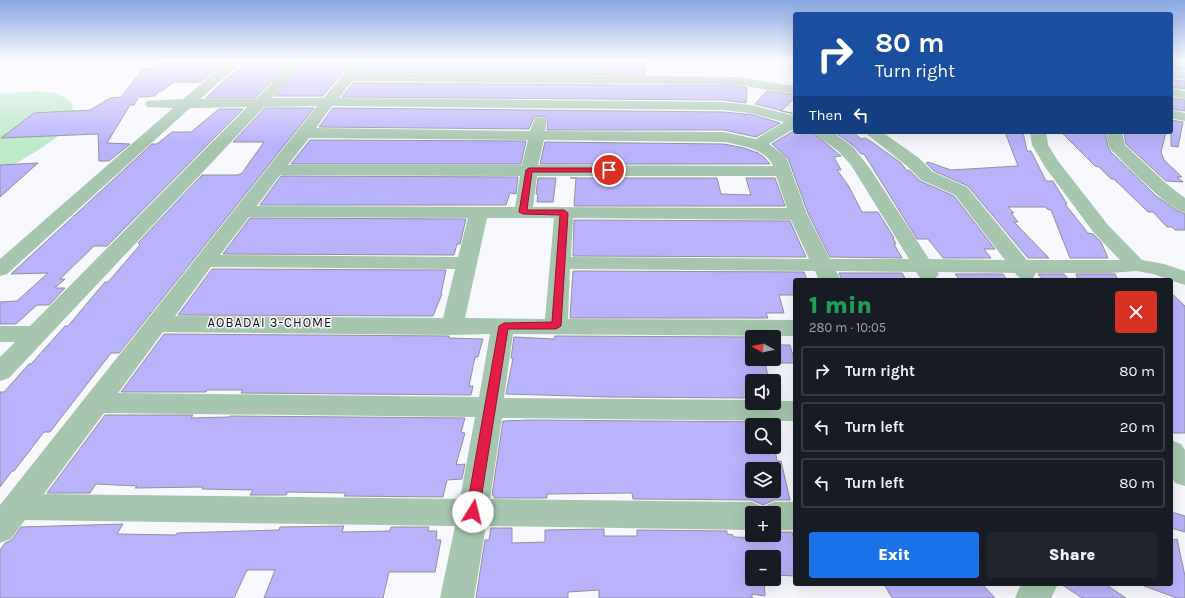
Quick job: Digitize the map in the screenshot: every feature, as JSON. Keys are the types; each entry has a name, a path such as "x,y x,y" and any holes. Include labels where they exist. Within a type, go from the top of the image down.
{"street":[{"path":"0,270 205,88"},
{"path":"0,372 274,88"},
{"path":"9,518 205,261 340,88"},
{"path":"525,105 529,88"},
{"path":"782,88 793,90"},
{"path":"1173,92 1185,95"},
{"path":"152,104 329,102 723,106 751,109 793,121"},
{"path":"523,212 536,135 545,105"},
{"path":"1173,114 1185,117"},
{"path":"758,144 793,123"},
{"path":"305,133 724,137 758,144 779,159 798,214 827,272"},
{"path":"825,134 851,152 862,167 927,272"},
{"path":"875,134 913,162 927,176 961,191 1026,273"},
{"path":"1038,134 1040,145 1051,163 1101,228 1136,265"},
{"path":"1114,134 1117,147 1151,179 1185,207"},
{"path":"276,170 784,171"},
{"path":"244,211 798,214"},
{"path":"452,327 479,213"},
{"path":"556,326 564,213"},
{"path":"205,261 466,263"},
{"path":"561,263 827,272 1026,273 1136,265 1157,268 1185,278"},
{"path":"157,324 793,328"},
{"path":"456,598 473,512 489,406 504,326"},
{"path":"0,334 36,334"},
{"path":"97,403 793,410"},
{"path":"1173,455 1185,474"},
{"path":"9,518 473,512 745,516"},
{"path":"781,516 793,516"},
{"path":"1032,598 1040,586"}],"green space":[{"path":"33,91 56,93 71,101 75,117 69,125 52,141 0,173 0,94"}],"building":[{"path":"128,88 166,88 159,91 155,96 139,97 134,105 130,105 107,143 130,144 109,161 99,161 98,134 1,138 34,113 90,110 110,98 121,97"},
{"path":"217,88 265,88 255,98 206,98"},
{"path":"282,88 330,88 323,96 275,96"},
{"path":"349,88 747,88 746,103 723,100 342,97"},
{"path":"767,91 793,95 793,100 781,111 755,104"},
{"path":"1173,98 1185,100 1185,111 1173,109"},
{"path":"265,108 314,108 119,353 111,353 50,432 44,432 0,487 0,392 4,392 65,326 68,326 105,282 108,282 140,245 138,243 202,175 238,175 242,173 264,142 233,142"},
{"path":"333,108 723,112 745,114 744,116 746,114 750,114 780,123 756,137 724,130 547,130 548,120 545,117 540,116 534,117 529,129 319,127"},
{"path":"219,109 243,109 107,246 94,246 60,279 65,279 55,288 65,288 49,305 37,305 16,324 0,324 0,302 17,301 48,273 11,274 152,144 157,144 172,132 191,132"},
{"path":"1173,120 1183,122 1178,147 1171,146"},
{"path":"793,131 793,134 814,134 841,156 834,157 841,170 837,170 848,185 862,212 878,212 894,238 896,244 894,244 902,258 830,257 808,213 788,158 772,144"},
{"path":"838,134 855,134 861,139 865,138 901,163 907,171 909,170 920,181 954,196 995,249 984,249 991,258 943,258 928,239 917,239 864,154 861,154 855,147"},
{"path":"1006,134 1023,134 1027,151 1031,151 1046,181 1053,181 1067,204 1065,204 1088,233 1093,234 1101,242 1108,258 1070,258 1051,210 1047,209 1046,207 1008,207 1014,213 1011,213 1018,222 1014,222 1049,258 1028,258 968,186 934,171 926,163 928,162 951,170 1018,166"},
{"path":"1063,134 1105,134 1110,151 1156,196 1176,210 1185,214 1185,230 1175,230 1172,227 1167,227 1153,212 1148,212 1114,179 1111,179 1099,167 1095,166"},
{"path":"1124,134 1166,134 1161,152 1164,160 1182,177 1177,177 1183,182 1166,181 1126,144"},
{"path":"310,140 526,141 521,164 291,164"},
{"path":"545,142 724,144 744,148 758,153 770,164 540,164"},
{"path":"38,163 0,197 0,165"},
{"path":"281,176 518,177 516,194 510,193 506,205 260,205"},
{"path":"538,178 556,178 553,202 537,202 538,194 536,194"},
{"path":"576,178 717,178 721,194 751,195 746,178 775,178 785,206 574,206"},
{"path":"250,218 466,219 460,244 457,244 454,255 223,254"},
{"path":"574,220 790,221 806,257 573,256"},
{"path":"212,269 446,270 442,294 433,316 178,315"},
{"path":"573,271 804,272 806,278 793,278 793,295 779,295 784,313 766,313 768,318 570,318"},
{"path":"839,273 902,273 905,278 841,278"},
{"path":"955,274 1003,274 1006,278 958,278"},
{"path":"1038,274 1064,274 1067,278 1041,278"},
{"path":"1076,274 1115,274 1117,278 1077,278"},
{"path":"1173,295 1185,306 1185,433 1173,433"},
{"path":"164,334 449,336 449,338 483,339 478,357 475,357 469,386 473,386 471,395 241,393 243,390 207,390 206,392 121,392"},
{"path":"555,336 745,337 745,366 766,366 767,374 745,374 745,398 609,397 506,394 513,358 511,358 514,337 554,339"},
{"path":"781,345 790,345 793,363 781,363"},
{"path":"105,415 193,415 191,418 230,416 465,418 461,432 465,433 456,465 465,464 462,479 447,480 443,497 344,496 346,493 287,492 286,495 250,495 253,490 202,489 203,487 135,488 137,486 96,484 90,493 47,493"},
{"path":"503,421 745,422 745,454 776,454 777,461 781,461 790,500 774,500 763,505 752,500 633,499 632,493 547,494 547,498 494,498 494,495 492,495"},
{"path":"1173,513 1185,516 1185,532 1173,529"},
{"path":"123,524 117,534 176,535 177,533 279,530 280,527 344,526 342,532 390,531 391,527 429,527 428,531 437,531 436,540 441,540 435,572 389,572 383,598 264,598 275,570 247,570 234,598 0,598 0,550 5,543 12,540 21,527"},
{"path":"491,528 512,528 512,543 545,542 545,530 604,529 604,536 637,536 637,530 727,531 727,534 733,535 733,537 745,537 745,542 781,542 781,532 792,532 793,576 781,575 781,550 745,550 745,586 764,586 765,596 752,594 752,598 599,598 599,590 568,592 568,598 476,598 485,540 489,540"},
{"path":"1177,539 1185,576 1185,598 1177,598 1144,586 1173,586 1173,540"},
{"path":"885,586 984,586 995,598 892,598"},
{"path":"1064,586 1108,586 1126,598 1082,598"}],"district":[{"name":"AOBADAI 3-CHOME","path":"270,322"}],"route":[{"path":"473,512 489,406 504,326 556,326 564,213 523,212 529,170 609,170"}]}
